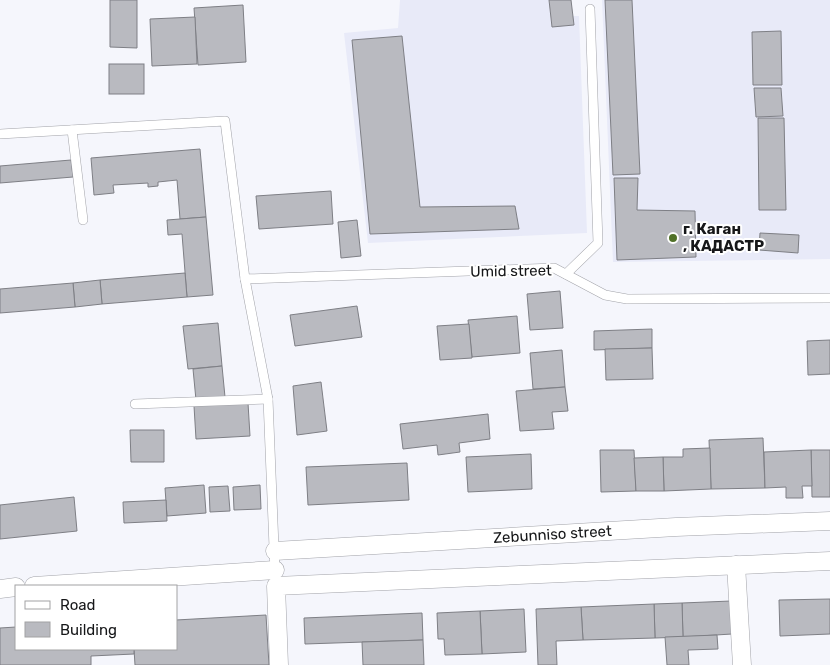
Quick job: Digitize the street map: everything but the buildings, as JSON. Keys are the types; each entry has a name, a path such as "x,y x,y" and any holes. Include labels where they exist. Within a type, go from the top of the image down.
{"street":[{"name":"Zebunniso street","path":"275,551 676,527 830,521"},
{"path":"64,585 830,561"},
{"path":"736,565 742,665"},
{"path":"276,578 279,665"},
{"path":"0,589 15,588"}],"lane":[{"path":"566,274 598,243 590,9"},
{"path":"0,134 225,121 245,279 268,399 276,578"},
{"path":"72,130 83,220"},
{"name":"Umid street","path":"245,279 554,268 605,295 627,299 830,298"},
{"path":"135,404 268,399"}],"shaded area":[{"path":"400,0 570,0 572,16 579,16 587,233 368,243 344,33 398,28"},
{"path":"602,0 830,0 830,259 613,262"}],"place":[{"name":"г. Каган , КАДАСТР","path":"673,238"}]}
